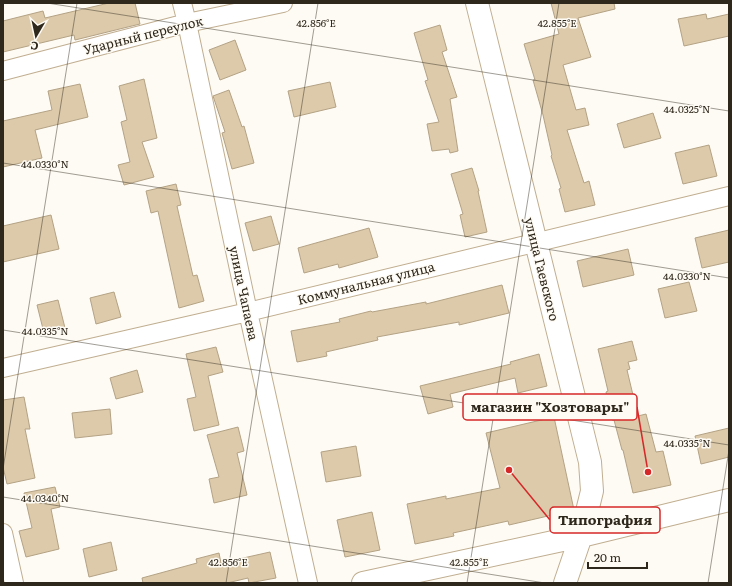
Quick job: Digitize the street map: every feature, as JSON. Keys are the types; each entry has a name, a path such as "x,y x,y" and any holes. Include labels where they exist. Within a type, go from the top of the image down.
{"main road":[{"name":"улица Гаевского","path":"477,3 590,462 592,491 581,536"},
{"path":"363,583 581,536 729,500"},
{"path":"565,583 581,536"}],"street":[{"name":"улица Чапаева","path":"182,3 308,583"},
{"name":"Ударный переулок","path":"3,71 187,23 283,3"},
{"name":"Коммунальная улица","path":"3,368 248,312 729,196"},
{"path":"3,533 14,583"}],"building":[{"path":"109,3 135,3 140,24 75,40 74,35 3,52 3,21 43,11 45,18"},
{"path":"551,3 614,3 615,9 578,18 591,57 563,65 576,110 585,108 589,125 567,130 584,183 589,181 595,205 565,212 559,189 561,188 551,156 543,115 533,80 535,80 524,44 559,34"},
{"path":"706,14 707,19 729,14 729,36 684,46 678,19"},
{"path":"440,25 447,50 442,52 457,97 450,99 458,151 450,153 449,149 432,151 427,124 439,122 425,81 428,80 414,33"},
{"path":"235,40 246,70 220,80 209,50"},
{"path":"144,79 157,138 142,142 154,177 124,185 118,165 130,162 121,122 127,120 119,86"},
{"path":"330,82 336,107 294,117 288,91"},
{"path":"80,84 88,117 35,130 42,158 3,167 3,121 52,110 48,91"},
{"path":"229,90 242,127 244,126 254,163 232,169 222,133 225,132 213,96"},
{"path":"653,113 661,138 624,148 617,124"},
{"path":"709,145 717,176 683,184 675,153"},
{"path":"472,168 479,191 487,232 465,237 460,215 463,214 451,174"},
{"path":"176,184 181,205 177,206 193,276 197,275 204,301 179,308 158,211 151,213 146,191"},
{"path":"51,215 59,249 3,262 3,226"},
{"path":"271,216 279,244 253,251 245,223"},
{"path":"369,228 378,257 339,268 338,264 304,273 298,248"},
{"path":"729,230 729,262 702,268 695,238"},
{"path":"628,249 634,275 583,287 577,261"},
{"path":"689,282 697,311 665,318 658,289"},
{"path":"502,285 509,313 459,325 459,322 377,337 378,340 326,352 327,356 297,362 291,331 340,322 339,319 371,311 426,302 426,304"},
{"path":"114,292 121,317 96,324 90,298"},
{"path":"58,300 65,328 44,333 37,305"},
{"path":"632,341 637,360 628,362 630,369 627,370 638,416 646,414 656,452 663,451 671,485 633,493 623,450 614,420 612,420 606,392 608,391 598,349"},
{"path":"216,347 223,372 208,376 219,425 194,431 187,399 196,397 186,354"},
{"path":"539,354 547,386 518,393 515,378 450,394 453,407 428,414 420,386 511,364 510,362"},
{"path":"137,370 143,392 116,399 110,378"},
{"path":"24,397 30,429 25,429 35,478 7,484 3,467 3,400"},
{"path":"110,409 112,434 75,438 72,413"},
{"path":"554,417 574,510 509,525 508,521 453,533 454,536 415,544 407,504 446,496 446,499 500,488 486,433"},
{"path":"238,427 244,451 237,453 247,495 214,503 209,479 219,477 207,435"},
{"path":"729,428 729,457 701,464 695,436"},
{"path":"356,446 361,476 326,482 321,452"},
{"path":"55,487 60,507 51,509 59,549 26,557 19,531 32,528 24,493"},
{"path":"372,512 380,550 345,557 337,520"},
{"path":"111,542 117,570 89,577 83,549"},
{"path":"270,552 276,578 249,583 248,578 227,583 143,583 142,578 197,563 196,559 219,553 221,563"}],"place":[{"name":"Типография","path":"509,470"},
{"name":"магазин \"Хозтовары\"","path":"648,472"}]}
